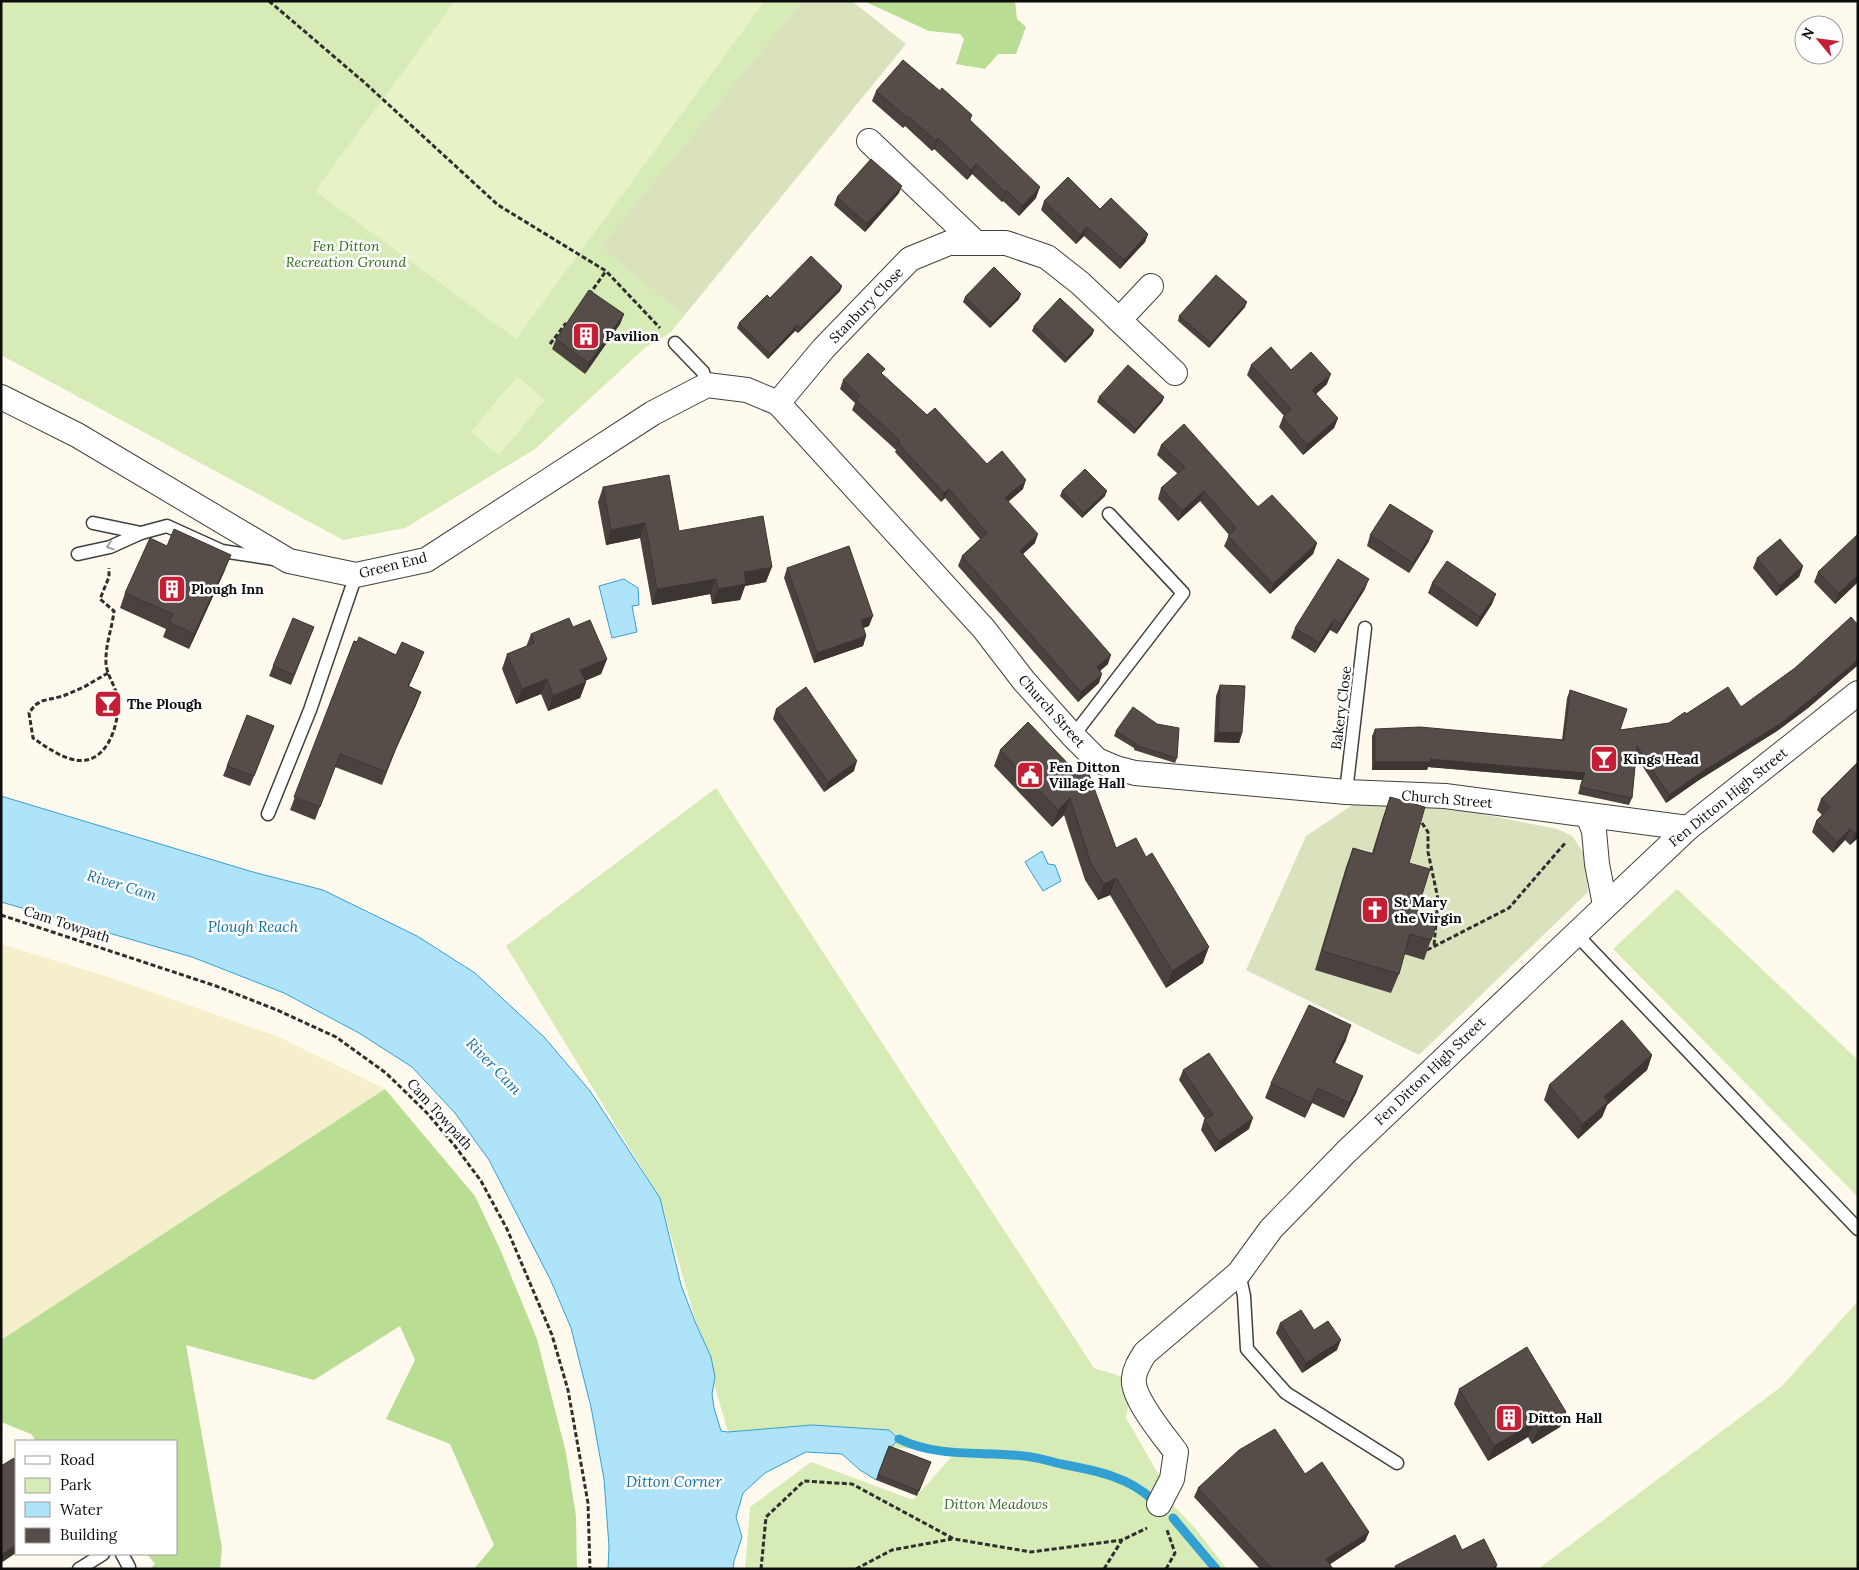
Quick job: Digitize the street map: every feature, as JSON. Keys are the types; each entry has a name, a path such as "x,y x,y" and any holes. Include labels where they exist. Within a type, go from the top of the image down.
{"street":[{"path":"869,140 976,243"},
{"name":"Stanbury Close","path":"778,403 823,349 910,259 949,243 1006,243 1047,257 1080,284 1175,373"},
{"path":"1119,320 1151,286"},
{"path":"707,385 747,390 778,403"},
{"name":"Green End","path":"1,397 77,435 289,561 356,576 426,560 653,413 707,385"},
{"name":"Church Street","path":"778,403 984,629 1024,681 1097,760 1135,773 1346,792 1445,796 1591,823 1688,828"},
{"name":"Fen Ditton High Street","path":"1163,1504 1172,1480 1176,1452 1140,1400 1133,1380 1136,1368 1145,1353 1239,1273 1271,1230 1346,1152 1688,828 1858,693"},
{"path":"1591,823 1605,905"}],"lane":[{"path":"675,343 703,372 707,385"},
{"path":"1073,736 1183,593 1109,514"},
{"path":"93,523 141,533"},
{"path":"78,554 110,548 141,533 167,526 222,551 289,561"},
{"path":"268,814 310,710 356,576"},
{"name":"Bakery Close","path":"1346,792 1365,628"},
{"path":"1576,933 1858,1229"},
{"path":"1239,1273 1244,1296 1247,1349 1286,1393 1397,1463"},
{"path":"79,1569 101,1555"},
{"path":"123,1555 129,1567"}],"path":[{"path":"269,1 365,83 498,205 606,271 675,343"},
{"path":"584,301 606,271"},
{"path":"550,344 567,323"},
{"path":"108,673 84,687 35,705 29,712 34,738 54,752 72,759 88,760 98,756 108,745 117,715 118,699 108,673 106,655 114,611 100,599 109,577 110,548"},
{"path":"1418,817 1428,832 1428,852 1438,900 1434,946"},
{"path":"1427,950 1509,908 1572,836 1591,823"},
{"name":"Cam Towpath","path":"1,915 216,986 277,1010 336,1037 386,1073 427,1113 481,1181 507,1229 552,1335 568,1390 588,1503 590,1569"},
{"path":"761,1569 766,1517 804,1481 852,1484 954,1539 1031,1552 1122,1540"},
{"path":"1104,1569 1122,1540 1163,1504 1175,1553 1166,1569"},
{"path":"856,1569 892,1550 954,1539"}],"shaded area":[{"path":"1,944 115,979 279,1037 385,1089 1,1340"}],"green space":[{"name":"Fen Ditton Recreation Ground","path":"1,1 802,1 600,247 684,316 670,333 646,347 535,449 405,528 343,540 1,355"},
{"path":"455,1 765,1 516,339 315,191"},
{"path":"802,1 852,1 906,44 684,316 600,247"},
{"path":"868,1 1015,1 1017,19 1026,27 1016,54 998,54 985,69 956,64 964,39 960,34 929,31 868,3"},
{"path":"517,376 545,400 499,455 471,432"},
{"name":"Ditton Meadows","path":"716,788 1094,1368 1133,1380 1126,1418 1167,1489 1154,1485 1195,1528 1227,1569 745,1569 750,1507 811,1462 913,1500 955,1453 728,1432 660,1198 506,946"},
{"path":"1357,802 1456,809 1557,829 1572,836 1583,852 1588,892 1419,1055 1246,970 1306,836"},
{"path":"1677,889 1858,1060 1858,1197 1613,949"},
{"path":"385,1089 475,1196 500,1249 537,1339 566,1453 576,1516 577,1569 474,1569 494,1545 450,1444 386,1419 415,1360 400,1326 314,1380 186,1345 222,1548 220,1569 150,1569 155,1564 148,1555 178,1555 178,1440 35,1440 31,1434 1,1422 1,1340"},
{"path":"1858,1301 1858,1569 1538,1569 1782,1386"}],"water":[{"path":"624,579 638,588 639,605 632,606 637,632 612,638 599,586"},
{"name":"Ditton Corner","path":"1,796 253,872 323,890 417,936 475,973 544,1037 590,1091 660,1198 681,1285 711,1357 715,1377 712,1394 721,1431 812,1425 889,1430 899,1439 887,1451 876,1480 860,1470 842,1454 806,1452 765,1473 743,1493 736,1517 742,1537 733,1569 608,1569 609,1546 604,1479 591,1407 571,1328 551,1281 489,1160 455,1113 412,1067 359,1033 284,993 192,957 1,902"},
{"path":"1042,851 1048,864 1055,865 1061,881 1043,891 1025,862"}],"building":[{"path":"903,60 940,91 942,88 972,115 969,119 1040,187 1022,206 976,164 971,170 938,138 936,141 876,91"},
{"path":"871,159 902,186 867,224 837,197"},
{"path":"1068,177 1100,209 1111,198 1148,234 1124,260 1087,227 1080,235 1044,201"},
{"path":"811,256 842,286 800,328 797,325 770,354 739,323 767,295 770,298"},
{"path":"994,267 1021,294 992,323 965,297"},
{"path":"1216,275 1247,302 1211,343 1179,316"},
{"name":"Pavilion","path":"589,290 624,314 589,363 556,339"},
{"path":"1060,298 1094,330 1067,358 1034,326"},
{"path":"1271,347 1291,370 1311,352 1331,374 1312,390 1338,418 1307,445 1283,417 1291,409 1251,365"},
{"path":"868,353 885,369 881,373 927,415 935,408 987,464 1002,451 1026,480 1005,498 1038,534 1020,551 1111,655 1097,667 1102,674 1081,692 962,556 987,533 949,489 944,493 898,443 900,441 856,400 860,396 843,380"},
{"path":"1128,365 1164,397 1136,429 1099,397"},
{"path":"1184,424 1258,507 1272,495 1317,543 1273,584 1228,536 1236,528 1204,491 1182,511 1161,488 1185,467 1161,445"},
{"path":"1085,469 1107,491 1084,513 1062,491"},
{"path":"669,475 679,531 763,516 772,567 744,572 746,584 718,589 716,579 657,589 645,523 611,530 603,487"},
{"path":"1390,504 1433,531 1413,563 1370,535"},
{"name":"Plough Inn","path":"174,529 231,555 194,634 169,622 173,614 125,593 150,538 167,546"},
{"path":"1858,534 1858,575 1839,593 1818,572"},
{"path":"1780,539 1803,566 1780,586 1757,558"},
{"path":"849,546 873,616 861,620 866,636 817,653 787,568"},
{"path":"1338,559 1369,579 1341,624 1334,619 1319,643 1295,628"},
{"path":"1447,561 1496,594 1480,617 1432,583"},
{"path":"1851,617 1858,625 1858,660 1780,724 1702,772 1669,795 1637,746 1632,798 1580,787 1585,773 1430,759 1430,762 1375,762 1375,729 1420,727 1564,740 1570,690 1627,709 1620,730 1669,723 1728,687 1741,707 1795,668"},
{"path":"293,618 314,627 294,675 273,666"},
{"path":"569,618 573,627 590,620 607,659 580,670 586,682 553,696 547,679 522,689 507,654 534,643 531,634"},
{"path":"359,637 396,655 402,642 424,652 408,686 421,692 386,772 340,754 320,807 294,797 354,641 357,642"},
{"path":"1220,685 1245,686 1242,733 1218,732"},
{"path":"806,687 857,761 828,782 776,709"},
{"path":"1133,707 1157,724 1179,728 1177,758 1135,745 1135,743 1116,731"},
{"path":"247,715 274,726 254,776 227,766"},
{"path":"1028,722 1078,774 1086,766 1116,848 1136,838 1146,857 1152,853 1209,947 1172,971 1116,878 1104,884 1091,864 1070,798 1058,810 1000,750"},
{"path":"1858,762 1858,830 1855,833 1850,829 1837,842 1816,821 1830,807 1821,799"},
{"name":"St Mary the Virgin","path":"1390,797 1425,807 1409,863 1430,869 1417,911 1439,917 1431,940 1410,934 1399,974 1322,951 1353,848 1373,854"},
{"path":"1309,1005 1351,1025 1333,1062 1363,1076 1349,1103 1318,1088 1311,1103 1271,1083"},
{"path":"1622,1020 1652,1055 1604,1097 1608,1102 1583,1124 1549,1085"},
{"path":"1209,1053 1253,1118 1219,1142 1204,1120 1213,1115 1183,1070"},
{"path":"1301,1310 1314,1330 1328,1321 1341,1340 1306,1363 1280,1323"},
{"name":"Ditton Hall","path":"1527,1347 1566,1412 1538,1429 1534,1422 1494,1446 1459,1389"},
{"path":"1275,1429 1305,1474 1322,1462 1369,1532 1326,1559 1333,1569 1272,1569 1198,1488 1239,1450"},
{"path":"889,1446 931,1462 919,1491 878,1475"},
{"path":"14,1458 15,1546 1,1555 1,1466"},
{"path":"1455,1535 1462,1550 1484,1539 1497,1565 1490,1569 1396,1569 1395,1566"}],"waterway":[{"path":"899,1439 929,1449 960,1453 1029,1457 1098,1472 1133,1485 1153,1500"},
{"path":"1173,1518 1216,1569"}],"place":[{"name":"Pavilion","path":"586,336"},
{"name":"Plough Inn","path":"172,589"},
{"name":"The Plough","path":"108,704"},
{"name":"Kings Head","path":"1604,759"},
{"name":"Fen Ditton Village Hall","path":"1030,775"},
{"name":"St Mary the Virgin","path":"1375,910"},
{"name":"Ditton Hall","path":"1509,1418"}],"water label":[{"name":"River Cam","path":"122,885"},
{"name":"Plough Reach","path":"253,926"},
{"name":"River Cam","path":"494,1066"}]}
